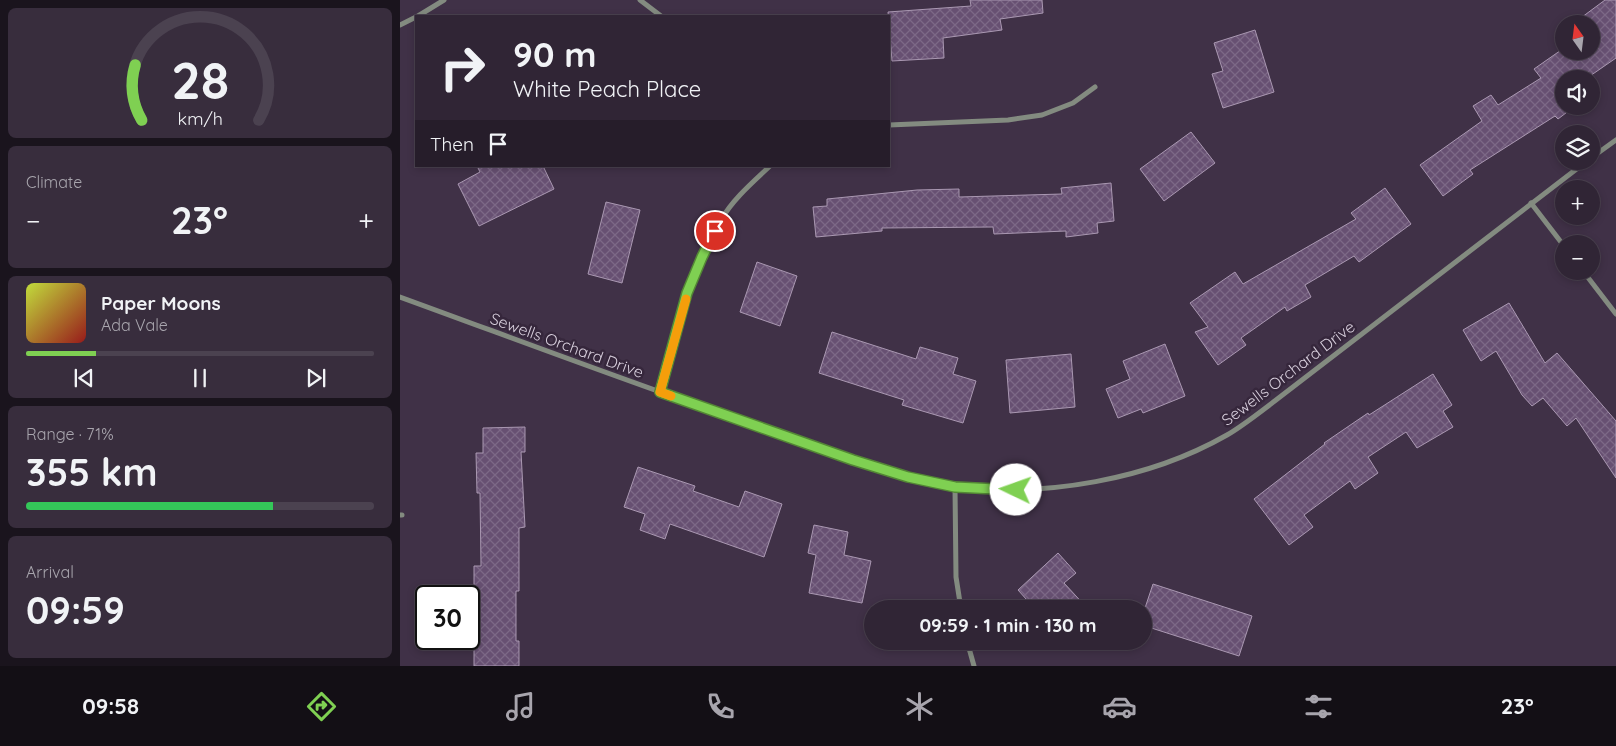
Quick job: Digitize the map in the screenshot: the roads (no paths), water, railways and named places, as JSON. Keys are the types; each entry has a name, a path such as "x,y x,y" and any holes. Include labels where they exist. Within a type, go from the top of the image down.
{"street":[{"path":"420,15 444,0"},
{"path":"640,0 660,15"},
{"path":"400,25 415,18"},
{"path":"890,125 1008,120 1042,116 1073,104 1095,87"},
{"path":"1600,152 1616,140"},
{"path":"660,392 687,293 702,257 722,218 748,187 769,167"},
{"name":"Sewells Orchard Drive","path":"400,297 660,392 853,460 908,477 955,487 1016,490 1079,484 1145,471 1227,435 1276,400 1575,170"},
{"path":"1531,203 1556,235"},
{"path":"1590,280 1616,314"},
{"path":"955,487 956,577 960,600"},
{"path":"970,650 974,666"}]}
